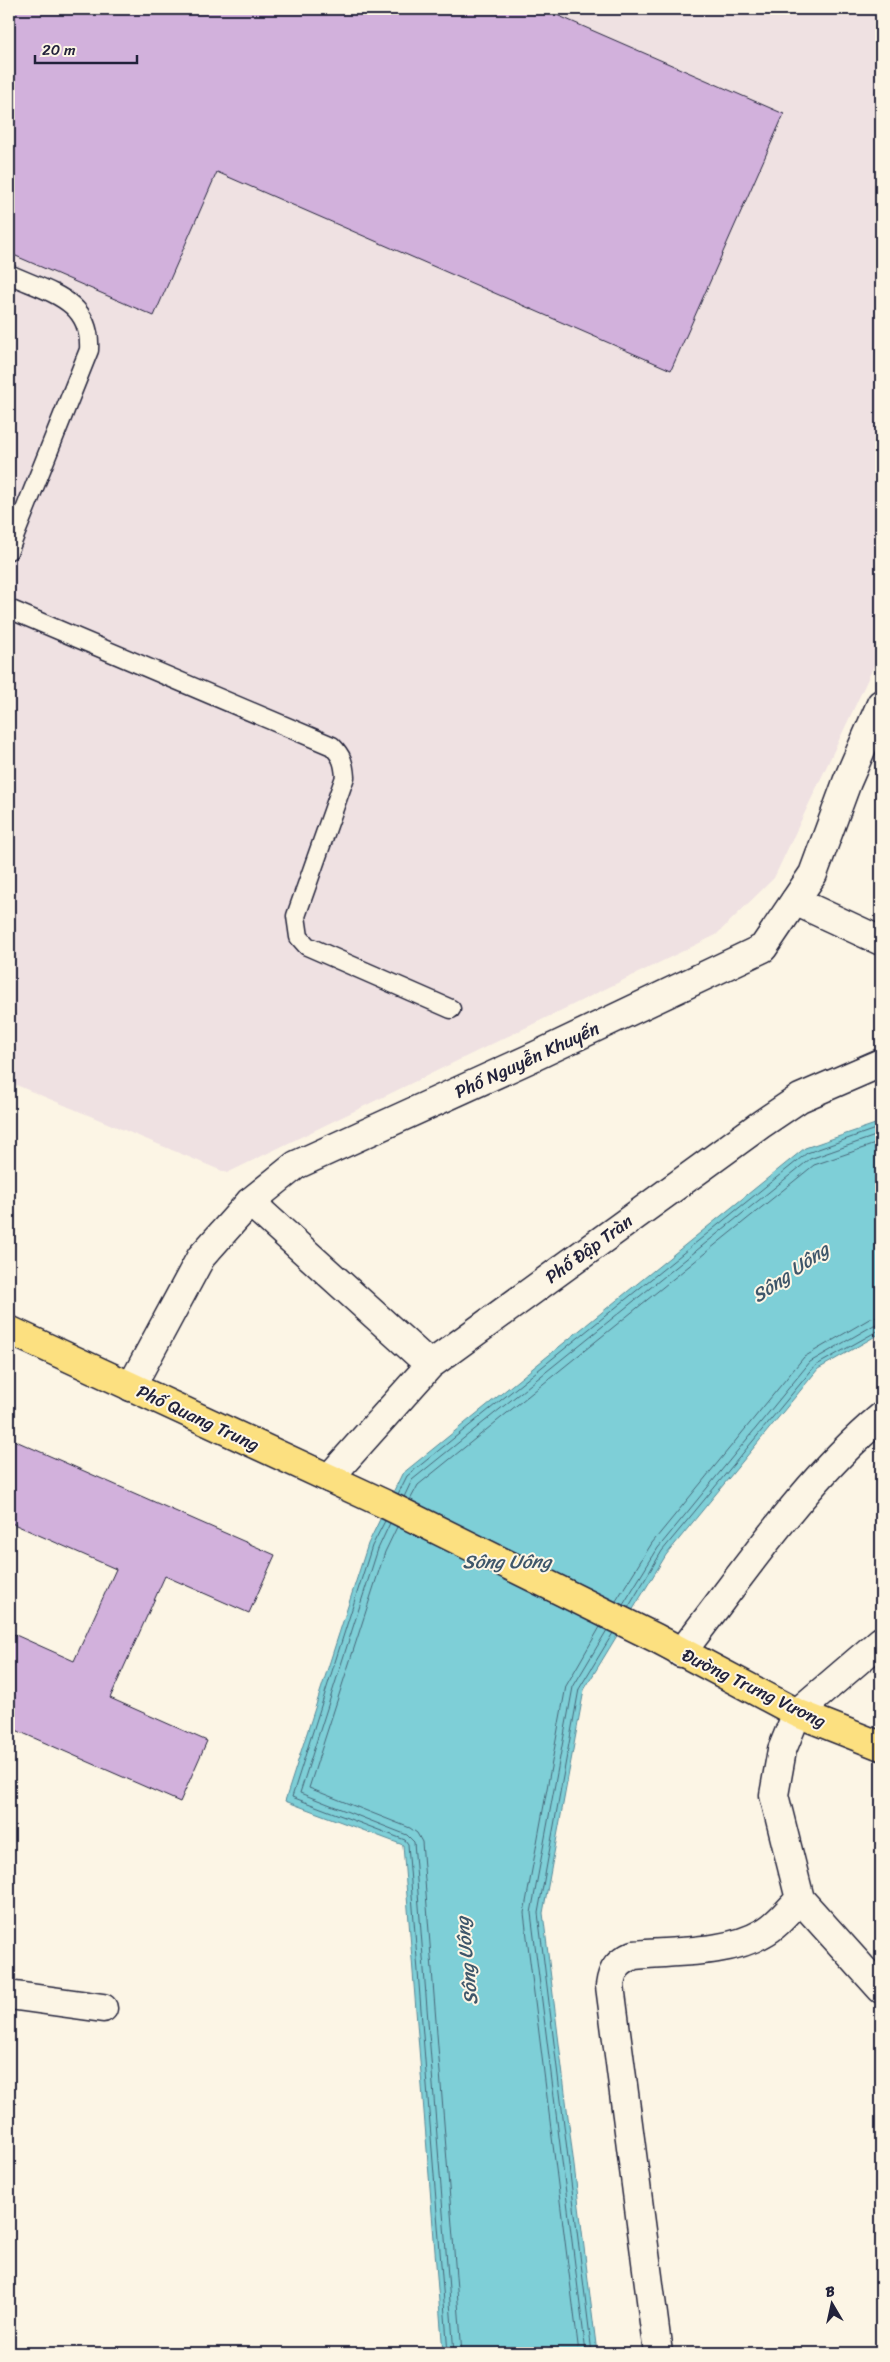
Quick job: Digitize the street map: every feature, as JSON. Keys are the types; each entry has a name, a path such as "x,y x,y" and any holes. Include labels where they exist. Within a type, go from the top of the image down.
{"main road":[{"name":"Phố Quang Trung","path":"9,1330 387,1505"},
{"name":"Đường Trưng Vương","path":"387,1505 656,1638 796,1713 881,1746"}],"street":[{"name":"Phố Nguyễn Khuyến","path":"131,1387 200,1257 250,1202 296,1165 529,1059 763,948 813,874 847,782 879,714"},
{"path":"795,901 881,941"},
{"name":"Phố Đập Tràn","path":"329,1478 430,1365 760,1125 800,1098 881,1063"},
{"path":"250,1202 430,1365"},
{"path":"681,1653 812,1486 859,1435 881,1417"},
{"path":"881,1641 796,1713 782,1750 774,1795 800,1899 881,1989"},
{"path":"658,2353 610,1986 612,1973 620,1960 634,1955 727,1946 748,1941 765,1932 800,1899"},
{"path":"9,1995 103,2008"}],"lane":[{"path":"9,274 69,301 79,310 86,321 90,335 89,350 9,550"},
{"path":"9,610 332,746 341,755 345,777 296,916 299,937 307,946 451,1008"}],"shaded area":[{"path":"9,9 881,9 881,651 774,878 716,935 227,1173 9,1082"}],"water":[{"name":"Sông Uông","path":"881,1122 881,1333 818,1369 666,1555 584,1690 543,1913 597,2353 443,2353 403,1845 285,1801 368,1544 402,1474 805,1148"}],"building":[{"path":"12,9 551,9 550,12 784,114 671,370 217,172 154,316 9,253 9,16"},
{"path":"9,1438 275,1555 249,1613 165,1576 110,1698 207,1741 180,1802 9,1727 9,1632 74,1661 116,1569 9,1522"}]}
